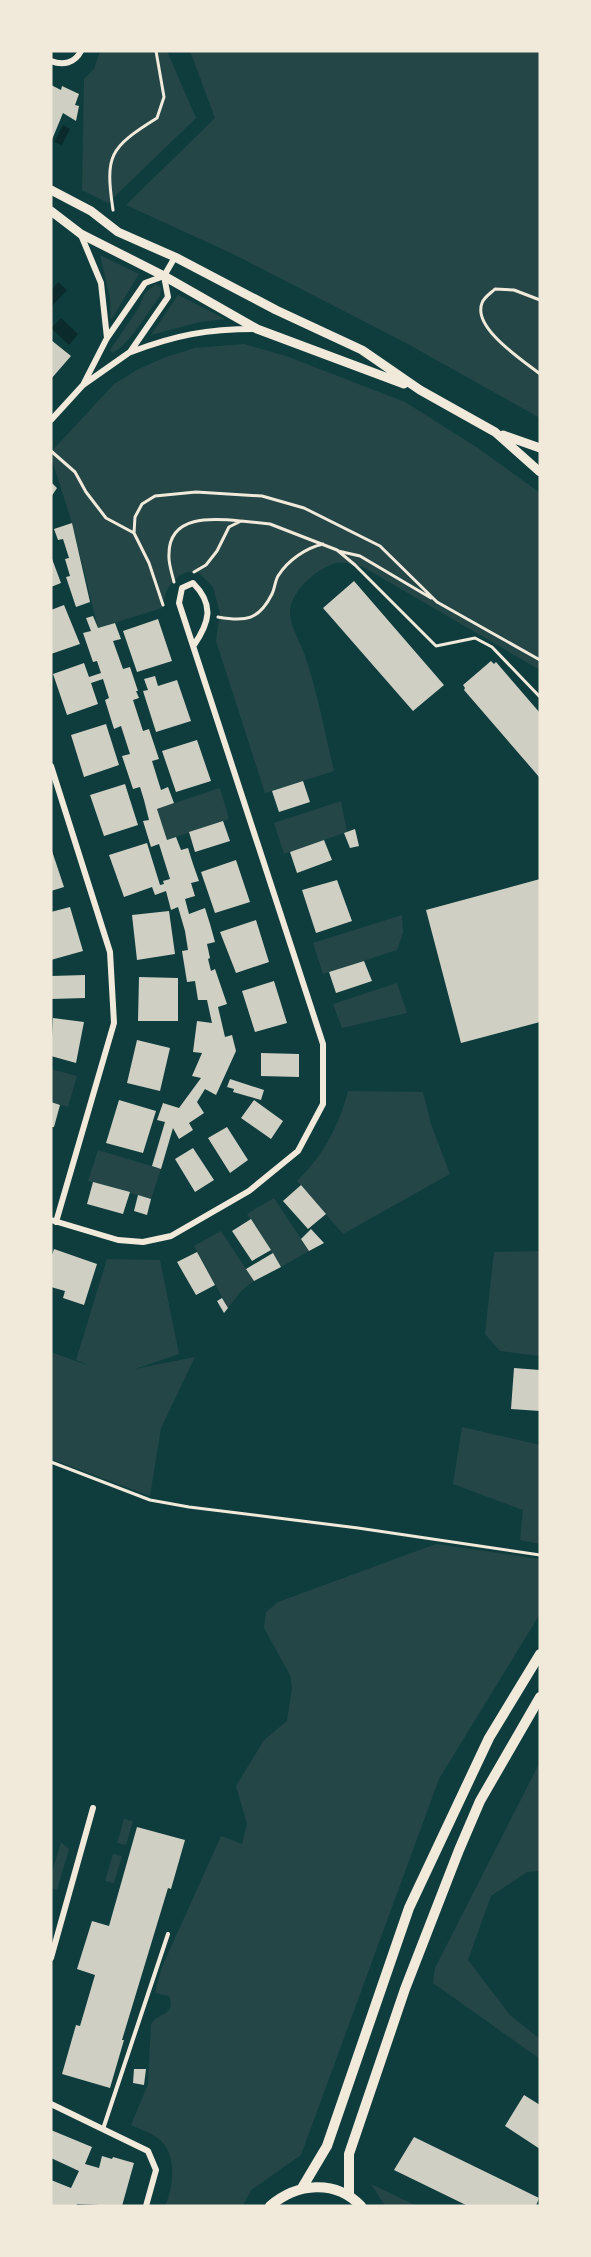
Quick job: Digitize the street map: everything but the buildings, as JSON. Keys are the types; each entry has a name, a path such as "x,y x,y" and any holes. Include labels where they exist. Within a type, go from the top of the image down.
{"main road":[{"path":"302,2188 327,2146 410,1908 445,1828 489,1738 540,1653"},
{"path":"349,2196 349,2154 405,1989 480,1801 540,1697"},
{"path":"270,2206 280,2198 302,2188 327,2187 349,2196 361,2206"}],"street":[{"path":"51,61 65,64 73,60 81,51"},
{"path":"51,190 91,212 118,232 175,257 276,310 362,350 420,390 495,432 540,448"},
{"path":"51,211 81,234 164,276 257,328 420,390"},
{"path":"81,234 101,283 107,338"},
{"path":"83,385 107,338 146,283 164,276 175,257"},
{"path":"130,352 168,297 164,276"},
{"path":"51,420 83,385 130,352 191,333 215,329 257,328"},
{"path":"495,432 540,472"},
{"path":"51,766 110,952 114,1023 53,1221 118,1240 143,1242 171,1236 249,1191 298,1151 323,1104 323,1044 179,603 182,588 193,584 202,592 209,611 205,629 194,645"},
{"path":"51,1958 93,1808"},
{"path":"51,1929 59,1932"},
{"path":"51,2104 148,2151 156,2170 146,2206"}],"lane":[{"path":"103,2130 168,1934"}],"path":[{"path":"118,232 108,175 112,155 133,133 158,118 164,97 156,51"},
{"path":"540,300 514,290 495,289 483,300 480,309 487,327 502,343 540,374"},
{"path":"51,450 75,472 86,492 106,518 134,533"},
{"path":"163,605 149,563 134,533 135,517 142,504 155,496 196,492 262,496 304,508 380,546 437,602"},
{"path":"174,584 168,554 173,535 181,527 191,521 201,520 241,521 270,525 337,550 360,556 540,660"},
{"path":"191,574 206,565 217,551 229,527 241,521"},
{"path":"218,617 233,620 256,616 273,592 278,576 290,563 308,548 323,544"},
{"path":"337,550 436,646 475,638 492,647 540,697"},
{"path":"51,1462 150,1500 540,1555"}],"shaded area":[{"path":"100,51 167,51 196,118 108,203 82,190 84,79 94,69"},
{"path":"190,51 540,51 540,418 406,343 235,255 126,205 215,118"},
{"path":"63,125 70,129 62,145 54,142"},
{"path":"100,255 139,274 111,320 110,298"},
{"path":"58,282 67,290 52,306 51,290"},
{"path":"156,284 161,288 160,296 131,336 112,353 110,350 138,309 145,293"},
{"path":"178,295 225,319 200,322 151,335"},
{"path":"61,318 78,334 69,345 51,328"},
{"path":"244,344 286,356 405,402 478,448 540,493 540,670 363,567 343,562 329,566 313,575 300,588 291,603 290,617 314,686 334,771 265,793 216,641 220,613 213,587 199,573 187,572 180,575 170,585 162,608 98,628 72,523 51,457 51,452 114,384 137,370 163,358 195,348"},
{"path":"220,788 229,819 167,840 157,809"},
{"path":"341,801 347,832 284,854 274,823"},
{"path":"402,915 403,933 397,950 323,974 313,943"},
{"path":"397,983 407,1013 342,1028 333,1004"},
{"path":"51,1069 77,1076 68,1107 51,1102"},
{"path":"348,1091 423,1092 431,1124 450,1174 343,1234 297,1181 315,1161 329,1140"},
{"path":"98,1150 161,1169 151,1199 88,1181"},
{"path":"274,1198 309,1251 281,1267 247,1214"},
{"path":"221,1231 254,1281 242,1290 228,1308 194,1246"},
{"path":"540,1251 540,1356 500,1351 485,1334 494,1252"},
{"path":"107,1259 160,1260 179,1354 135,1369 195,1357 161,1428 150,1496 51,1459 51,1352 92,1367 76,1360"},
{"path":"462,1427 540,1445 540,1544 520,1540 523,1510 453,1484"},
{"path":"436,1544 540,1559 540,1614 439,1779 301,2155 251,2190 243,2206 165,2206 172,2179 168,2151 156,2137 131,2125 148,2084 151,2024 166,2013 171,2002 169,1996 155,1993 162,1967 221,1836 242,1844 247,1824 236,1786 264,1740 287,1721 292,1688 290,1675 264,1628 266,1612 278,1602"},
{"path":"540,1762 540,1871 527,1872 491,1896 468,1960 510,2015 540,2039 540,2059 433,1983 435,1968"},
{"path":"124,1819 133,1821 126,1845 117,1843"},
{"path":"61,1842 69,1849 57,1890 51,1888 51,1876"},
{"path":"113,1854 122,1856 114,1883 105,1881"},
{"path":"371,2184 417,2206 385,2206"}]}
